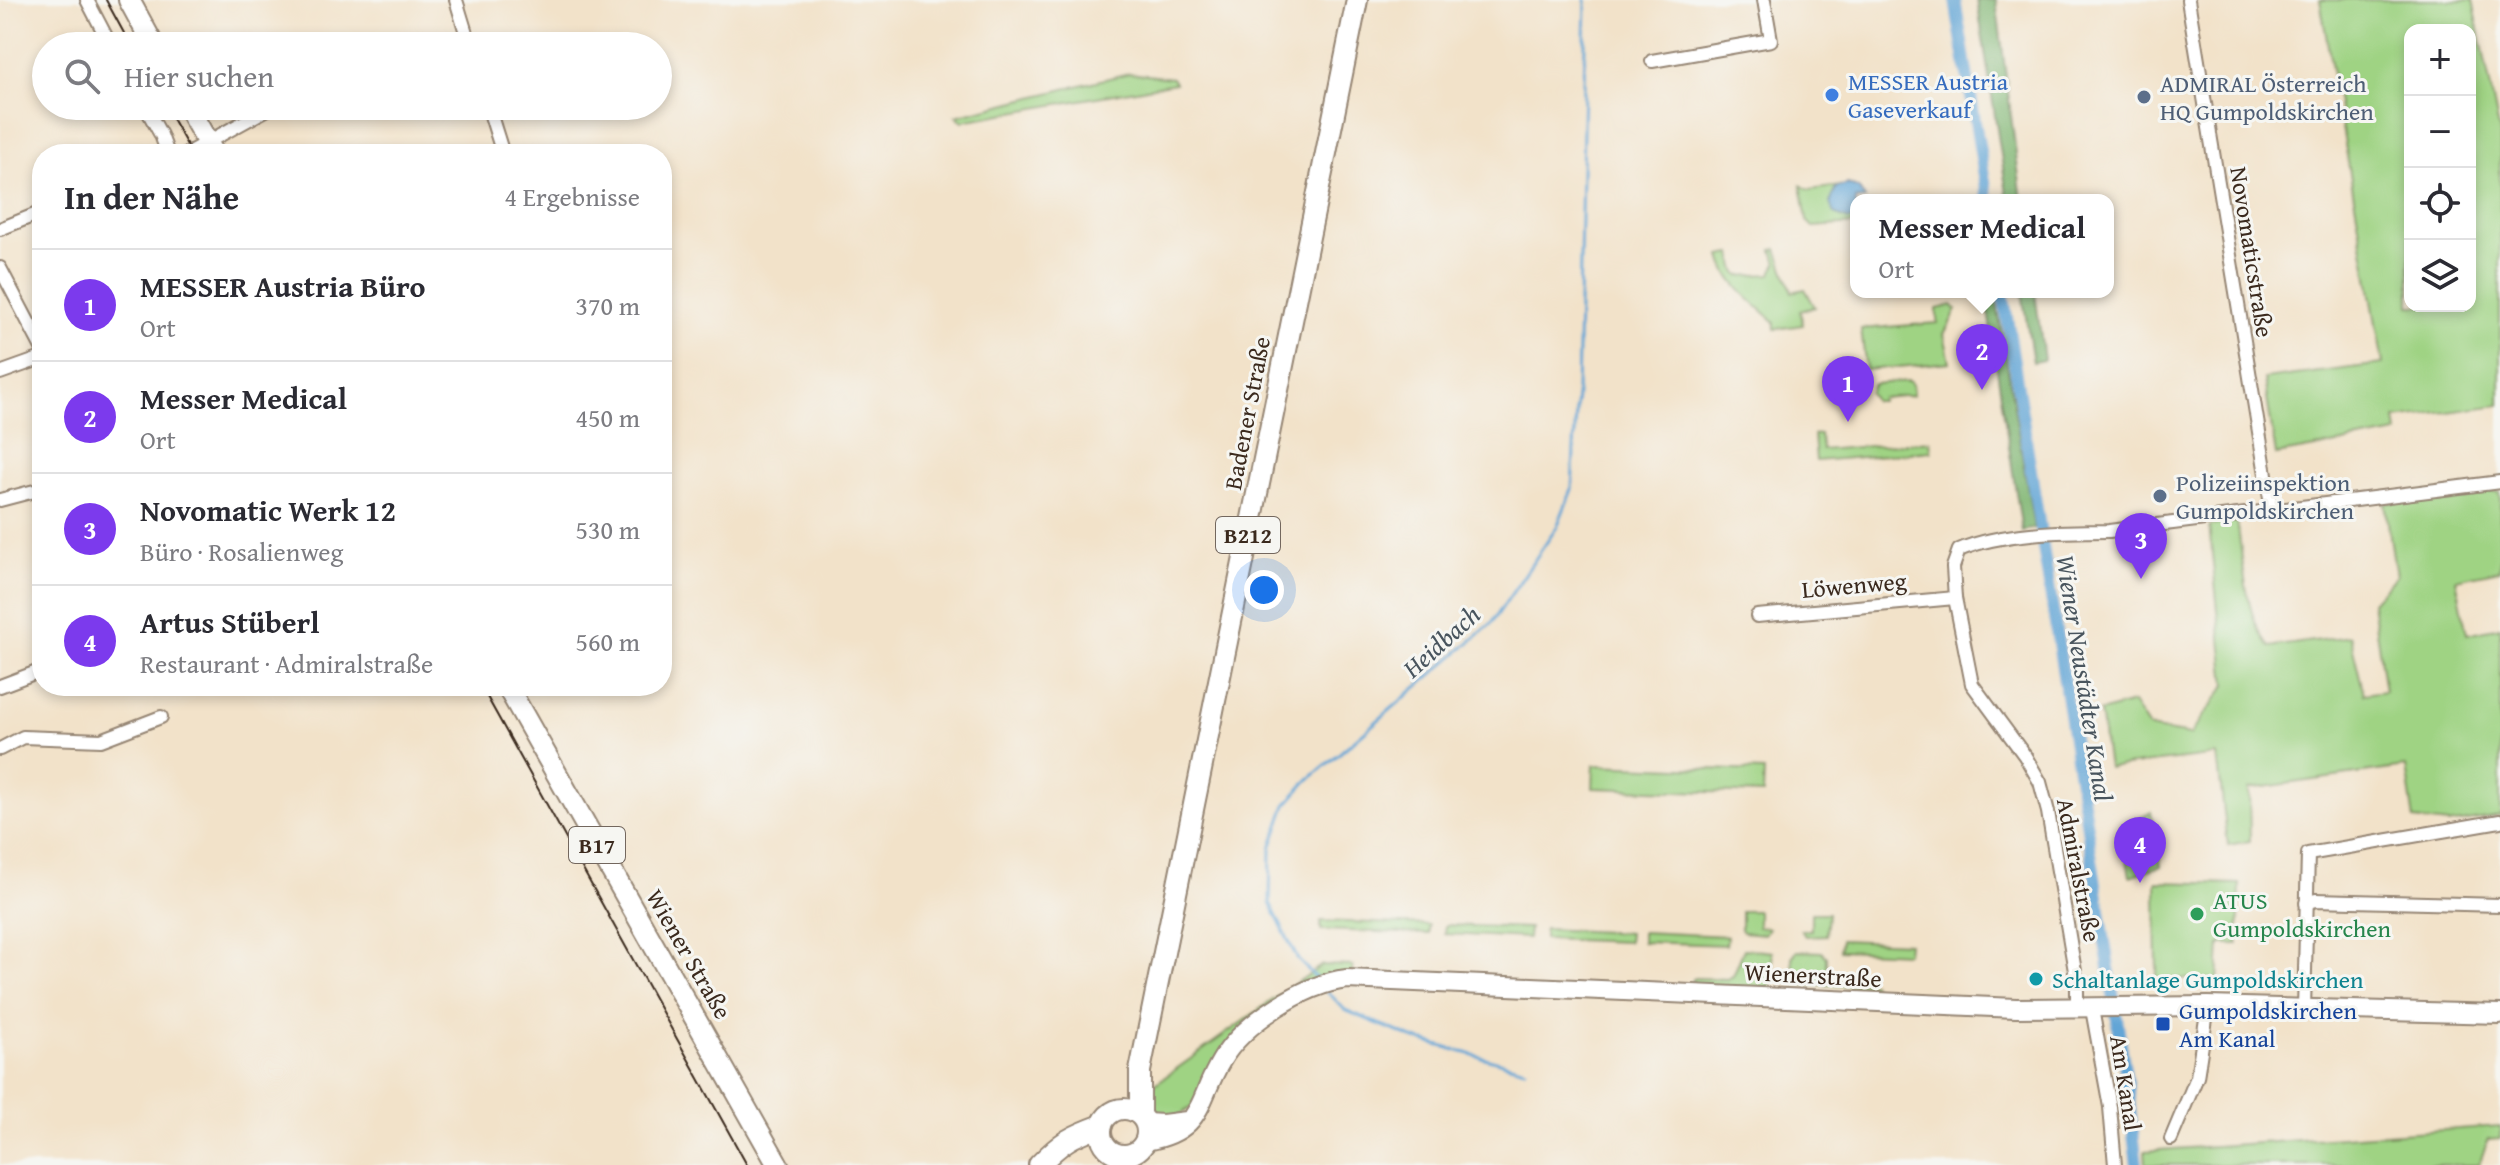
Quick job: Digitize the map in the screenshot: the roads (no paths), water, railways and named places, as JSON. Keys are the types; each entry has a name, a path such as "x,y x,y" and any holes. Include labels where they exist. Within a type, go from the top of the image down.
{"main road":[{"path":"129,0 146,32"},
{"name":"Badener Straße","path":"1138,1122 1140,1071 1357,0"},
{"path":"195,120 209,144"},
{"name":"Wiener Straße","path":"513,696 778,1165"},
{"name":"B212","path":"1106,1118 1138,1122 1141,1148 1114,1151 1106,1118"},
{"path":"1039,1165 1077,1133 1114,1151"}],"street":[{"path":"87,0 104,32"},
{"path":"456,0 466,32"},
{"path":"1652,61 1771,40 1764,0"},
{"name":"Novomaticstraße","path":"2188,0 2272,511"},
{"path":"153,120 164,144"},
{"path":"217,144 252,120"},
{"path":"492,120 500,144"},
{"path":"0,229 32,216"},
{"path":"0,268 32,329"},
{"path":"0,373 32,362"},
{"path":"2272,511 2500,482"},
{"path":"0,500 32,492"},
{"name":"Admiralstraße","path":"2091,1008 2075,967 2040,782 2025,756 1979,698 1972,684 1955,598 1955,557 1959,550 1973,544 2030,535 2109,531 2272,511"},
{"name":"Löwenweg","path":"1757,616 1955,598"},
{"path":"0,686 32,674"},
{"path":"0,749 23,737 101,740 161,717"},
{"path":"2304,1009 2308,854 2500,821"},
{"path":"2306,903 2316,900 2500,905"},
{"name":"Wienerstraße","path":"1138,1122 1163,1124 1190,1121 1200,1109 1220,1062 1232,1045 1275,1009 1325,983 1361,978 2001,1007 2208,1006 2500,1014"},
{"path":"2171,1139 2197,1077 2208,1006"},
{"name":"Am Kanal","path":"2091,1008 2110,1107 2115,1165"}],"water":[{"path":"1848,184 1862,194 1850,194 1850,220 1834,214 1830,203 1836,188"}],"waterway":[{"name":"Heidbach","path":"1317,979 1298,960 1270,903 1271,848 1286,805 1308,780 1491,624 1557,527 1572,489 1586,0"},
{"name":"Wiener Neustädter Kanal","path":"1955,0 1987,194"},
{"name":"Wiener Neustädter Kanal","path":"2004,298 2126,1076 2137,1165"},
{"name":"Heidbach","path":"1327,991 1345,1010 1415,1039 1525,1069"}],"tram line":[{"path":"106,0 123,32"},
{"path":"173,120 186,144"},
{"path":"487,696 747,1165"}],"place":[{"name":"MESSER Austria Gaseverkauf","path":"1832,95"},
{"name":"ADMIRAL Österreich HQ Gumpoldskirchen","path":"2144,97"},
{"name":"Messer Medical","path":"1982,390"},
{"name":"MESSER Austria Büro","path":"1848,422"},
{"name":"Polizeiinspektion Gumpoldskirchen","path":"2160,496"},
{"name":"Novomatic Werk 12","path":"2141,579"},
{"name":"Artus Stüberl","path":"2140,883"},
{"name":"ATUS Gumpoldskirchen","path":"2197,914"},
{"name":"Schaltanlage Gumpoldskirchen","path":"2036,979"},
{"name":"Gumpoldskirchen Am Kanal","path":"2163,1024"}]}
